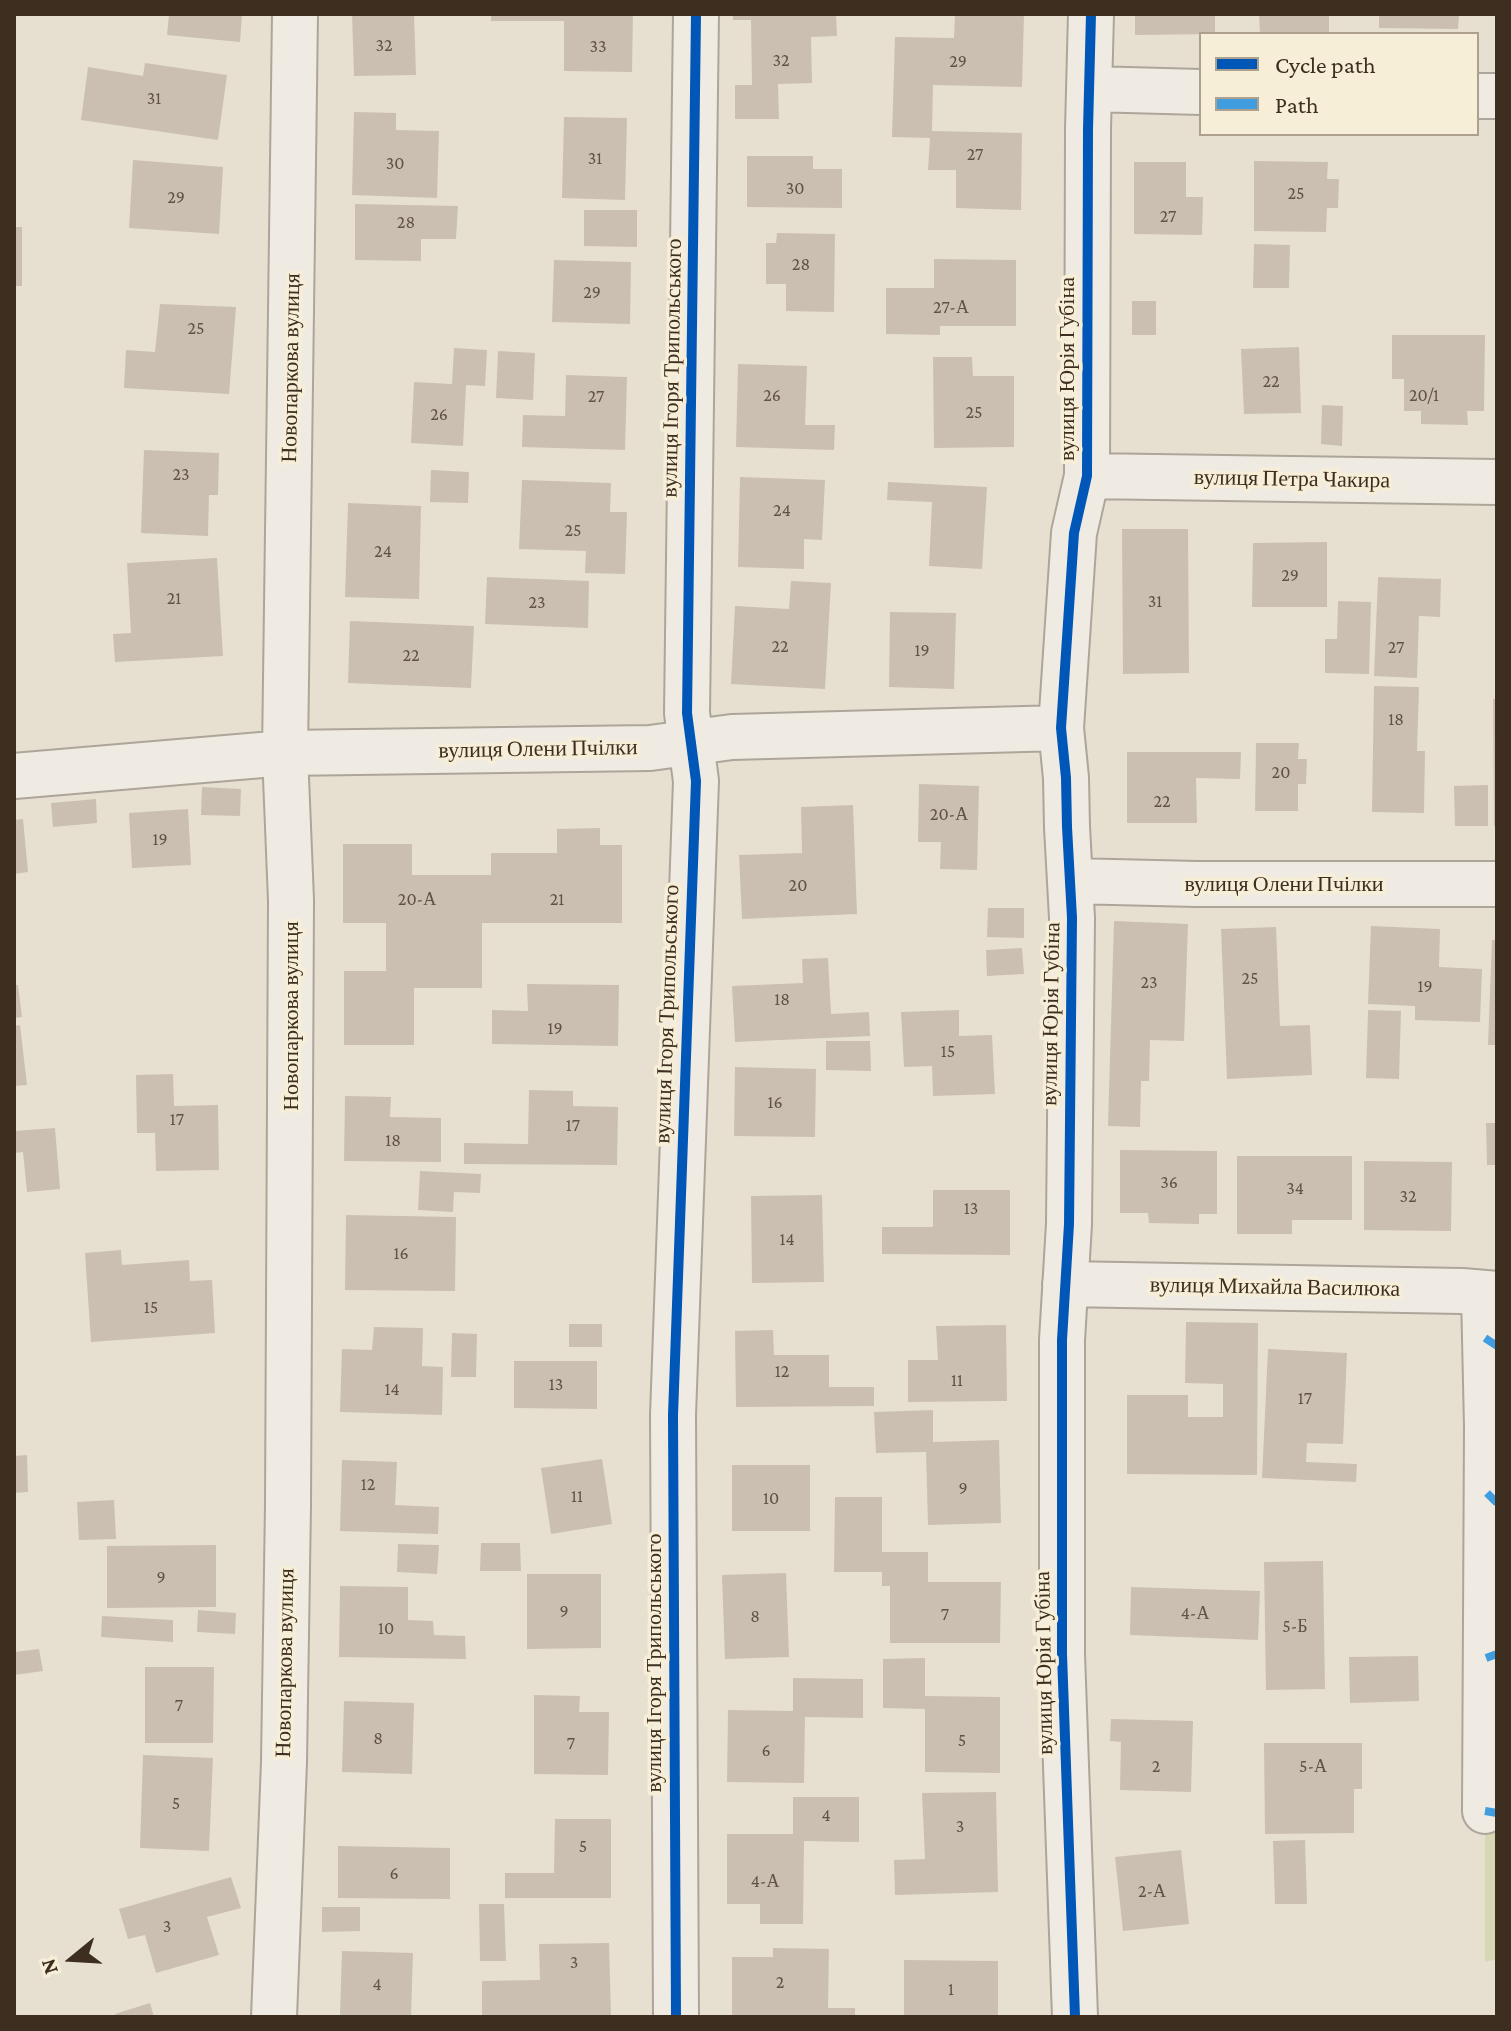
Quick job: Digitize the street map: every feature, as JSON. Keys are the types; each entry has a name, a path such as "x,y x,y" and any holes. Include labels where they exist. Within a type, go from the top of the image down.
{"street":[{"name":"Новопаркова вулиця","path":"274,2017 284,1762 288,1489 291,900 285,753 295,14"},
{"name":"вулиця Ігоря Трипольського","path":"676,2017 673,1415 696,781 687,713 696,14"},
{"name":"вулиця Юрія Губіна","path":"1075,2017 1062,1654 1062,1340 1069,1224 1071,881 1061,728 1074,533 1087,476 1091,14"},
{"path":"1090,89 1199,92"},
{"name":"вулиця Петра Чакира","path":"1087,476 1497,482"},
{"name":"вулиця Олени Пчілки","path":"14,776 285,753 650,748 732,737 1061,728"},
{"name":"вулиця Олени Пчілки","path":"1071,881 1497,884"},
{"name":"вулиця Михайла Василюка","path":"1065,1284 1446,1290 1491,1294 1487,1427 1485,1811"}],"green space":[{"path":"1497,1336 1497,1959 1485,1962 1485,1835 1490,1834 1494,1826"}],"building":[{"path":"169,14 242,14 240,42 167,35"},
{"path":"352,14 414,14 416,75 354,76"},
{"path":"491,14 633,14 632,72 564,71 564,21 491,21"},
{"path":"733,14 836,14 837,36 811,37 812,83 778,84 779,119 735,119 735,85 752,85 751,20 733,20"},
{"path":"955,14 1024,15 1022,87 933,85 932,131 1022,133 1021,210 956,208 956,170 928,170 930,138 892,137 895,37 954,38"},
{"path":"1135,14 1215,14 1215,32 1135,35"},
{"path":"1259,14 1329,14 1329,32 1260,32"},
{"path":"1379,14 1459,14 1458,29 1379,28"},
{"path":"145,63 227,75 218,140 81,120 88,67 143,76"},
{"path":"354,112 396,113 396,130 439,131 437,198 352,195"},
{"path":"564,117 627,118 625,200 562,198"},
{"path":"747,156 813,156 813,169 842,169 842,208 747,207"},
{"path":"133,160 223,167 219,234 129,228"},
{"path":"1254,161 1328,162 1327,179 1339,179 1338,208 1327,208 1326,232 1254,231"},
{"path":"1134,162 1186,162 1186,197 1203,197 1202,235 1134,234"},
{"path":"355,204 458,206 456,239 421,239 421,261 355,260"},
{"path":"584,210 637,210 637,247 584,246"},
{"path":"14,227 22,227 22,286 14,286"},
{"path":"777,233 835,234 834,312 786,311 786,284 766,284 766,243 776,243"},
{"path":"1254,244 1290,245 1289,288 1253,288"},
{"path":"934,259 1016,260 1016,326 940,326 940,335 886,334 886,288 934,288"},
{"path":"554,260 631,262 630,324 552,322"},
{"path":"1132,301 1156,301 1156,335 1132,335"},
{"path":"160,304 236,307 229,394 124,388 126,350 155,352"},
{"path":"1392,335 1485,335 1484,411 1467,411 1468,425 1421,424 1421,411 1404,411 1404,379 1392,379"},
{"path":"1299,347 1301,413 1244,414 1241,349"},
{"path":"454,348 487,350 485,386 466,385 463,446 411,443 414,382 452,384"},
{"path":"498,351 535,353 533,400 496,398"},
{"path":"933,357 972,357 973,376 1014,376 1014,447 934,448"},
{"path":"738,364 807,366 805,425 835,425 834,450 736,447"},
{"path":"566,375 627,377 625,450 522,447 523,415 565,416"},
{"path":"1322,405 1343,406 1342,446 1321,444"},
{"path":"144,450 219,453 218,495 209,495 208,536 141,533"},
{"path":"431,470 469,472 468,503 430,502"},
{"path":"740,477 825,480 822,540 804,539 804,569 738,567"},
{"path":"522,480 611,483 610,512 627,512 625,574 585,573 586,551 519,549"},
{"path":"888,482 987,487 982,569 929,566 932,502 887,500"},
{"path":"348,503 421,506 419,599 345,597"},
{"path":"1122,529 1188,529 1189,673 1123,674"},
{"path":"1327,542 1327,607 1252,607 1253,543"},
{"path":"217,558 223,656 115,662 113,634 131,633 127,563"},
{"path":"487,577 589,581 588,628 485,624"},
{"path":"1378,577 1441,579 1440,617 1419,616 1417,678 1374,676"},
{"path":"791,581 831,583 825,689 731,684 735,606 789,609"},
{"path":"1338,601 1371,602 1369,674 1325,673 1325,639 1337,639"},
{"path":"890,612 956,613 954,689 889,687"},
{"path":"350,621 474,626 471,688 348,683"},
{"path":"1374,686 1419,687 1417,751 1425,751 1424,813 1372,812"},
{"path":"1493,699 1497,699 1497,826 1494,826"},
{"path":"1256,743 1299,743 1298,759 1307,759 1306,784 1298,784 1298,811 1255,811"},
{"path":"1127,752 1241,752 1240,779 1196,778 1197,823 1127,823"},
{"path":"919,784 979,786 977,870 940,869 941,842 918,842"},
{"path":"1488,785 1488,826 1455,826 1454,786"},
{"path":"202,787 241,789 240,816 201,815"},
{"path":"96,799 97,823 53,827 51,803"},
{"path":"853,805 857,914 742,919 739,855 802,853 801,807"},
{"path":"188,809 191,865 132,868 129,813"},
{"path":"23,819 28,872 14,874 14,820"},
{"path":"600,828 600,845 622,845 622,923 482,923 482,988 414,988 414,1045 344,1045 344,971 386,971 386,923 343,923 343,844 412,844 412,875 491,875 491,853 557,853 557,829"},
{"path":"988,908 1024,908 1024,938 987,937"},
{"path":"1114,921 1188,924 1184,1041 1150,1040 1149,1081 1141,1081 1140,1127 1108,1126"},
{"path":"1371,926 1440,929 1439,967 1482,969 1480,1022 1415,1020 1415,1006 1368,1004"},
{"path":"1276,927 1280,1026 1310,1025 1312,1075 1227,1079 1221,929"},
{"path":"1492,940 1497,940 1497,1045 1488,1045"},
{"path":"1022,948 1024,974 987,976 986,950"},
{"path":"828,958 831,1014 869,1012 870,1036 735,1042 732,986 803,983 802,959"},
{"path":"527,984 619,985 618,1046 492,1044 492,1010 528,1011"},
{"path":"14,985 18,985 22,1017 14,1018"},
{"path":"959,1010 959,1036 992,1035 995,1094 933,1096 932,1066 904,1067 901,1012"},
{"path":"1368,1010 1401,1011 1399,1079 1366,1078"},
{"path":"20,1025 27,1085 14,1086 14,1026"},
{"path":"826,1041 870,1041 871,1071 826,1070"},
{"path":"735,1067 816,1069 815,1137 734,1136"},
{"path":"173,1074 174,1106 218,1105 219,1170 156,1171 155,1133 137,1133 136,1075"},
{"path":"529,1090 573,1091 573,1106 618,1107 617,1165 464,1164 464,1143 528,1144"},
{"path":"345,1096 391,1097 390,1117 441,1118 441,1162 344,1161"},
{"path":"1486,1123 1497,1123 1497,1165 1487,1165"},
{"path":"55,1128 60,1189 27,1192 23,1152 14,1153 14,1131"},
{"path":"1120,1150 1217,1151 1217,1214 1199,1214 1199,1224 1149,1223 1148,1213 1120,1213"},
{"path":"1237,1156 1352,1156 1352,1220 1292,1220 1292,1234 1237,1234"},
{"path":"1364,1161 1452,1162 1451,1231 1364,1230"},
{"path":"420,1171 481,1174 480,1193 454,1192 453,1212 418,1210"},
{"path":"933,1190 1010,1190 1010,1255 882,1254 882,1227 933,1227"},
{"path":"822,1195 824,1282 752,1283 751,1196"},
{"path":"346,1215 456,1217 455,1291 345,1290"},
{"path":"121,1250 122,1265 189,1260 190,1281 212,1280 215,1333 91,1342 85,1253"},
{"path":"1186,1322 1258,1323 1257,1475 1127,1474 1127,1395 1188,1395 1188,1417 1223,1417 1223,1384 1185,1383"},
{"path":"569,1324 602,1324 602,1347 569,1347"},
{"path":"1006,1325 1007,1401 908,1402 908,1360 938,1360 936,1326"},
{"path":"374,1327 423,1328 422,1366 443,1367 442,1415 340,1412 342,1349 372,1350"},
{"path":"773,1330 774,1355 829,1355 829,1387 874,1387 874,1406 736,1407 735,1331"},
{"path":"452,1333 477,1334 476,1377 451,1377"},
{"path":"1268,1349 1347,1353 1343,1444 1307,1443 1306,1462 1357,1464 1356,1482 1262,1478"},
{"path":"514,1361 597,1361 597,1409 514,1408"},
{"path":"933,1410 933,1442 999,1440 1001,1523 928,1525 926,1452 876,1453 874,1412"},
{"path":"27,1455 28,1492 14,1493 14,1456"},
{"path":"602,1459 612,1524 551,1534 541,1468"},
{"path":"342,1460 397,1462 395,1505 439,1507 438,1534 340,1531"},
{"path":"732,1465 810,1465 810,1531 732,1531"},
{"path":"835,1497 882,1497 882,1552 928,1552 928,1582 1001,1582 1000,1643 890,1643 890,1586 882,1586 882,1572 834,1572"},
{"path":"114,1500 116,1539 79,1540 77,1502"},
{"path":"481,1543 520,1543 521,1571 480,1571"},
{"path":"398,1544 439,1545 437,1574 397,1572"},
{"path":"216,1545 216,1607 107,1608 107,1546"},
{"path":"1323,1561 1325,1689 1266,1690 1264,1562"},
{"path":"786,1573 789,1657 725,1659 722,1575"},
{"path":"527,1574 601,1574 601,1648 527,1649"},
{"path":"340,1586 408,1587 408,1620 433,1621 434,1635 465,1636 466,1659 339,1657"},
{"path":"1131,1587 1260,1591 1258,1640 1130,1635"},
{"path":"198,1610 236,1613 235,1634 197,1632"},
{"path":"102,1616 173,1620 173,1642 101,1637"},
{"path":"39,1649 43,1671 14,1675 14,1652"},
{"path":"1418,1656 1419,1701 1350,1703 1349,1657"},
{"path":"925,1658 925,1696 1000,1697 1000,1773 925,1772 925,1709 883,1708 883,1659"},
{"path":"145,1667 214,1667 213,1743 145,1743"},
{"path":"793,1678 863,1679 863,1718 805,1717 804,1783 727,1782 728,1710 793,1711"},
{"path":"534,1695 580,1696 579,1712 609,1712 608,1775 534,1774"},
{"path":"344,1701 414,1703 412,1774 342,1772"},
{"path":"1111,1719 1193,1721 1191,1792 1120,1790 1121,1742 1110,1741"},
{"path":"1264,1743 1362,1743 1362,1789 1354,1789 1354,1833 1265,1834"},
{"path":"143,1755 213,1758 209,1851 140,1848"},
{"path":"996,1792 998,1892 895,1895 894,1860 925,1859 922,1793"},
{"path":"793,1797 859,1797 859,1842 804,1841 803,1924 760,1924 760,1904 727,1904 727,1834 793,1834"},
{"path":"555,1819 611,1819 611,1898 505,1898 505,1873 554,1873"},
{"path":"1305,1840 1307,1904 1275,1904 1273,1841"},
{"path":"338,1846 450,1848 450,1899 338,1898"},
{"path":"1181,1850 1189,1924 1123,1931 1115,1857"},
{"path":"231,1877 241,1908 207,1917 219,1955 156,1973 145,1935 128,1939 119,1909"},
{"path":"479,1904 504,1904 506,1961 480,1961"},
{"path":"322,1907 360,1907 360,1931 322,1932"},
{"path":"609,1943 611,2017 482,2017 482,1981 540,1980 539,1944"},
{"path":"773,1948 829,1949 828,2008 855,2008 855,2017 732,2017 732,1957 773,1957"},
{"path":"342,1951 413,1953 411,2017 340,2015"},
{"path":"904,1960 998,1961 998,2017 904,2017"},
{"path":"150,2003 154,2017 116,2017 115,2014"}],"marked path":[{"path":"1485,1338 1497,1346"},
{"path":"1487,1493 1497,1503"},
{"path":"1486,1658 1497,1654"},
{"path":"1485,1811 1497,1813"}],"cycle path":[{"path":"676,2017 673,1415 696,781 687,713 696,14"},
{"path":"1075,2017 1062,1654 1062,1340 1069,1224 1072,918 1061,728 1074,533 1087,476 1091,14"}]}
